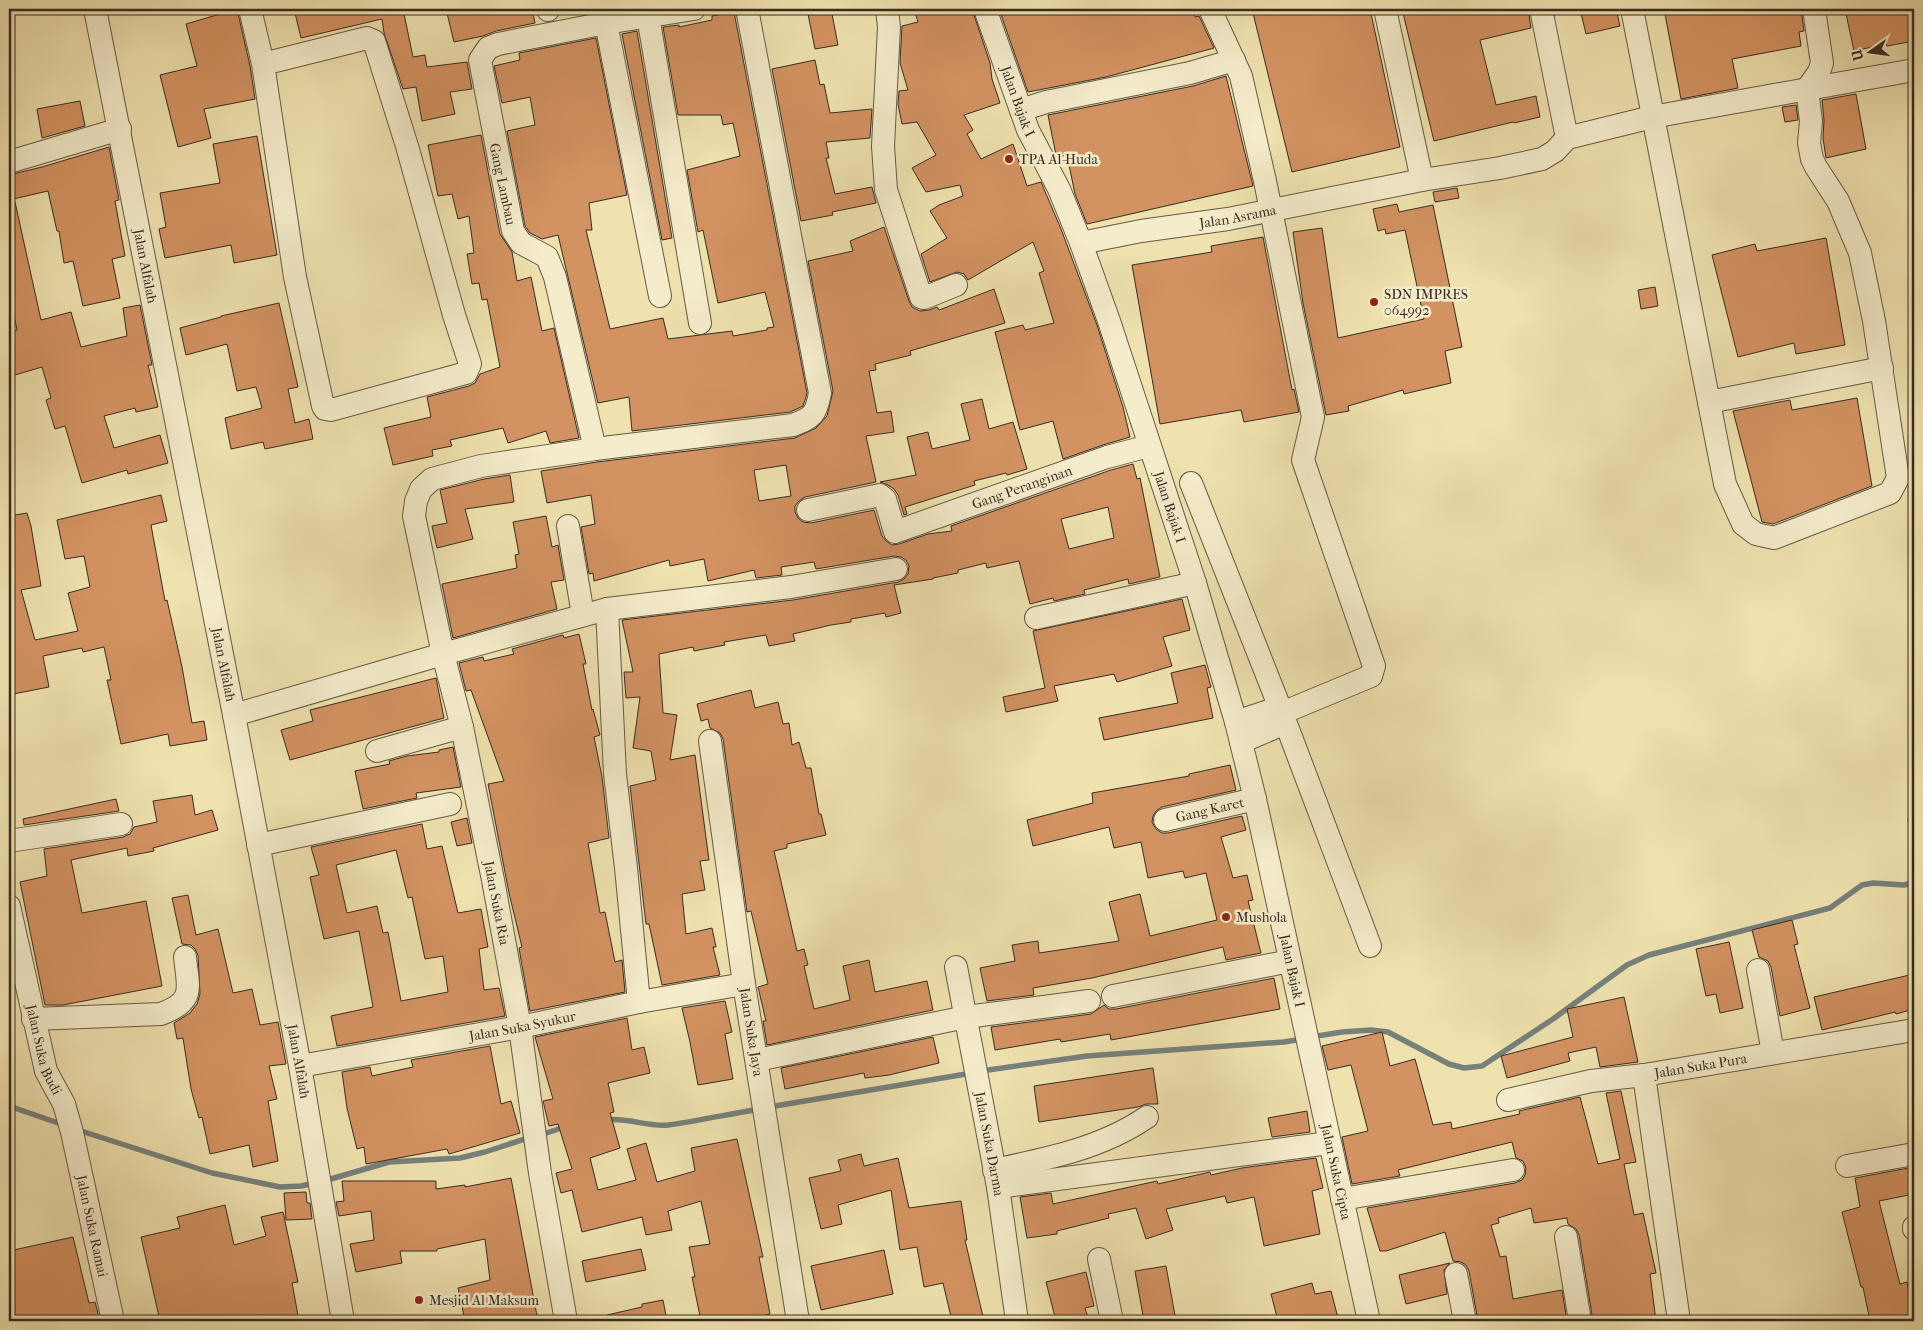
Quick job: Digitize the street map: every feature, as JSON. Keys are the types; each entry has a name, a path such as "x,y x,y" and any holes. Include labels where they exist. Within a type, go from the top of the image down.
{"street":[{"name":"Jalan Alfalah","path":"95,9 234,715 300,1066 343,1321"},
{"path":"250,9 262,64 295,278 323,406 325,409 331,410 466,373 470,364 451,306 407,146 374,41 367,38 262,64"},
{"name":"Gang Lambau","path":"595,449 555,277 547,257 521,243 513,231 480,60 488,48 498,44 606,23 694,9"},
{"path":"595,449 793,425 810,418 816,410 820,393 747,9"},
{"path":"887,9 889,27 883,146 886,190 921,297 924,298 956,285"},
{"name":"Jalan Bajak I","path":"984,9 1028,130 1059,190 1081,243 1109,321 1195,582 1239,732 1304,1022"},
{"name":"Jalan Asrama","path":"1081,243 1141,231 1228,219 1270,210 1241,76 1210,9"},
{"path":"1385,9 1422,180"},
{"path":"1541,9 1567,138"},
{"path":"1632,9 1725,484 1743,524 1756,534 1774,538 1890,492 1898,478 1882,368 1860,253 1838,201 1812,159 1810,143 1811,121 1807,89 1819,72 1822,63 1814,9"},
{"path":"648,16 700,323"},
{"path":"606,23 660,296"},
{"path":"1021,110 1046,102 1190,73 1234,60"},
{"path":"1239,732 1269,711 1282,713 1371,676 1374,666 1303,460 1312,417 1270,210 1542,159 1555,151 1567,138 1652,117 1914,70"},
{"path":"9,162 120,129"},
{"path":"1709,402 1882,368"},
{"name":"Gang Peranginan","path":"808,510 880,494 885,499 895,532 1107,457 1149,446"},
{"name":"Jalan Suka Ria","path":"566,1321 540,1173 520,1027 462,727 443,654 414,516 416,501 421,489 432,479 481,466 595,449"},
{"path":"1191,483 1282,713 1370,946"},
{"path":"568,526 583,615"},
{"path":"234,715 443,654 607,609 791,586 896,569"},
{"path":"1036,618 1195,582"},
{"path":"607,609 615,774 639,1002"},
{"path":"377,751 462,727"},
{"name":"Jalan Suka Jaya","path":"710,741 744,984 798,1321"},
{"name":"Gang Karet","path":"1165,820 1255,799"},
{"path":"258,845 450,804"},
{"path":"9,841 121,824"},
{"name":"Jalan Suka Budi","path":"9,906 46,1071 64,1104 72,1132"},
{"path":"33,1019 162,1014 176,1008 184,1001 188,992 185,957"},
{"path":"1113,996 1290,961"},
{"name":"Jalan Suka Darma","path":"956,967 996,1178 1017,1321"},
{"path":"1758,970 1773,1053"},
{"name":"Jalan Suka Syukur","path":"300,1066 520,1027 639,1002 744,984"},
{"path":"756,1060 966,1017 1089,1000"},
{"name":"Jalan Suka Cipta","path":"1304,1022 1369,1321"},
{"name":"Jalan Suka Pura","path":"1679,1321 1644,1075 1914,1030"},
{"path":"1508,1100 1591,1080 1644,1075"},
{"path":"996,1178 1119,1135 1147,1117"},
{"name":"Jalan Suka Ramai","path":"72,1132 113,1321"},
{"path":"996,1178 1329,1143"},
{"path":"1847,1166 1914,1154"},
{"path":"1342,1199 1513,1170"},
{"path":"1566,1238 1580,1321"},
{"path":"1099,1259 1112,1321"},
{"path":"1456,1274 1465,1321"}],"building":[{"path":"237,9 250,66 255,99 204,109 211,138 178,147 160,75 197,66 186,24"},
{"path":"294,9 403,9 413,57 425,55 427,67 467,62 472,89 450,92 455,114 422,121 416,87 403,89 384,33 382,19 301,38"},
{"path":"446,9 532,9 535,23 454,42"},
{"path":"807,9 831,9 838,45 815,49"},
{"path":"914,9 972,9 990,63 992,79 1000,103 964,115 973,130 967,134 981,159 1013,144 1027,186 1041,182 1097,325 1123,407 1130,437 1063,459 1053,421 1020,430 995,332 1023,325 1025,330 1054,323 1039,273 1044,271 1033,242 968,280 964,274 957,272 930,282 921,254 947,238 930,211 939,205 963,196 960,185 926,192 912,168 936,155 917,122 902,124 898,104 899,91 908,90 900,63 902,26 918,22"},
{"path":"999,9 1193,9 1195,17 1199,16 1214,48 1106,77 1028,92"},
{"path":"1252,9 1370,9 1400,147 1292,172"},
{"path":"1402,9 1528,9 1531,28 1480,40 1496,105 1536,96 1540,117 1434,141"},
{"path":"1580,9 1616,9 1620,26 1586,34"},
{"path":"1664,9 1801,9 1804,31 1799,32 1801,46 1732,59 1738,88 1681,99"},
{"path":"1845,9 1914,9 1914,41 1887,46 1886,44 1854,51"},
{"path":"734,12 807,393 803,406 790,412 632,431 629,397 598,403 558,235 542,239 530,233 525,226 507,131 535,125 530,97 502,103 494,66 520,60 519,53 596,38 627,195 589,203 592,230 586,230 610,329 663,318 668,339 732,331 733,336 767,330 767,328 774,327 765,292 718,303 703,230 698,232 687,170 740,156 733,123 723,125 721,115 678,115 663,27 679,25 679,27 712,20 712,16"},
{"path":"637,31 672,238 662,240 622,34"},
{"path":"815,60 820,85 824,84 830,113 872,109 870,138 826,142 829,158 826,158 835,194 872,187 876,203 832,212 833,215 801,221 772,69"},
{"path":"1226,76 1253,186 1087,224 1075,194 1067,155 1057,157 1056,155 1048,115 1193,86"},
{"path":"1856,94 1866,149 1826,158 1823,138 1822,100"},
{"path":"80,101 85,126 42,138 37,109"},
{"path":"1796,105 1798,120 1785,122 1782,107"},
{"path":"481,135 500,234 512,252 517,281 531,277 542,331 554,328 579,438 550,443 546,431 508,443 503,428 450,440 452,446 432,450 433,456 393,465 384,428 431,417 427,397 469,386 475,383 480,374 500,367 487,299 482,300 479,283 472,284 467,254 474,253 469,216 458,219 452,194 438,196 428,145"},
{"path":"257,136 277,255 234,263 231,245 165,258 159,229 166,227 160,193 220,183 213,144"},
{"path":"109,147 119,200 115,201 125,256 112,259 120,298 83,306 73,261 64,263 59,231 57,231 48,191 9,200 9,175"},
{"path":"1457,188 1459,198 1435,202 1433,192"},
{"path":"9,202 15,202 41,320 71,312 81,347 127,336 123,308 140,305 152,365 148,365 158,407 136,412 135,408 104,416 114,448 160,435 168,463 128,474 127,470 82,483 65,426 55,429 46,400 51,398 42,367 15,375 9,353 9,333 17,330 9,291"},
{"path":"1397,204 1399,212 1433,205 1462,347 1445,351 1451,383 1404,394 1403,390 1348,406 1349,411 1326,415 1303,303 1293,232 1322,228 1338,338 1424,319 1405,230 1386,234 1385,229 1378,231 1373,209"},
{"path":"884,227 912,307 920,311 937,307 939,310 994,289 1005,323 910,351 911,355 875,364 876,370 869,371 877,413 891,411 894,432 866,436 876,482 805,497 795,506 798,518 803,522 811,523 874,510 882,536 892,545 899,544 928,534 952,531 951,526 1133,464 1137,479 1140,478 1160,577 1129,584 1128,579 1084,590 1085,594 1054,601 1053,598 1030,604 1019,561 987,568 986,563 933,579 894,585 901,613 886,617 885,613 851,619 851,622 793,634 795,641 769,646 766,635 724,642 725,645 694,651 693,647 659,654 663,713 677,715 670,760 695,755 709,860 700,861 705,890 682,894 686,934 712,928 716,947 713,947 720,975 662,985 649,924 646,924 630,786 656,780 651,751 633,748 640,697 626,698 624,672 633,672 622,620 793,600 898,582 908,574 909,566 906,560 894,556 816,569 814,562 781,567 782,575 756,578 754,570 708,581 704,559 670,566 669,560 594,581 593,573 589,574 581,527 595,524 591,495 547,503 541,471 597,462 795,438 816,428 827,416 833,391 808,261 853,251 850,241","holes":["786,465 791,496 759,501 754,470","1108,507 1114,538 1069,549 1061,519"]},
{"path":"1263,237 1292,390 1294,389 1299,412 1244,422 1241,410 1160,424 1132,265 1212,252 1211,246"},
{"path":"1826,238 1845,345 1796,354 1794,343 1738,357 1712,255 1755,244 1757,251"},
{"path":"1655,287 1658,306 1641,309 1638,290"},
{"path":"279,303 298,387 288,389 295,423 309,419 313,439 265,449 263,442 231,449 225,418 262,408 256,387 237,391 227,344 186,355 180,328 221,316"},
{"path":"1857,398 1872,486 1773,524 1762,522 1733,411 1790,400 1792,410"},
{"path":"982,399 989,429 1013,422 1027,469 974,481 975,485 905,507 907,514 904,515 898,495 894,489 880,482 916,475 907,437 928,432 932,449 970,440 961,404"},
{"path":"510,475 514,502 465,509 473,539 437,548 432,526 447,523 440,490 484,479"},
{"path":"161,495 167,521 151,525 165,601 167,600 182,667 192,723 204,721 207,740 170,746 168,734 121,744 107,680 111,680 104,647 83,652 82,648 43,656 49,687 13,694 9,674 9,516 27,513 31,526 41,586 21,590 35,640 78,631 68,593 90,587 84,556 65,559 57,520"},
{"path":"546,516 552,547 558,545 564,580 551,582 557,609 453,638 442,584 517,568 515,555 519,554 513,522"},
{"path":"1182,599 1190,630 1163,637 1172,666 1117,682 1114,674 1054,686 1058,701 1006,712 1003,697 1045,688 1033,631"},
{"path":"579,634 586,664 583,664 592,710 600,735 594,737 602,777 609,838 588,843 600,913 605,912 615,962 622,960 625,992 530,1011 519,948 522,947 509,893 488,784 504,781 471,690 466,691 459,663 483,657 484,661 514,654 512,649 563,635 564,638"},
{"path":"1205,665 1211,687 1207,688 1213,718 1104,740 1099,718 1178,703 1171,673"},
{"path":"436,678 444,718 290,760 281,730 313,721 310,710"},
{"path":"751,690 755,708 778,702 783,724 789,723 792,745 799,742 806,768 811,768 819,814 821,814 826,835 787,844 787,848 774,851 797,951 804,949 808,965 804,966 814,1009 850,1000 843,966 869,960 875,992 927,981 933,1010 767,1045 763,1021 766,1021 758,987 768,984 751,911 747,912 723,739 720,733 710,728 708,719 701,721 697,704"},
{"path":"453,747 461,787 416,793 417,798 363,809 355,771 390,764 389,761 407,756 439,752 439,750"},
{"path":"1230,765 1236,790 1162,807 1156,811 1152,822 1156,829 1162,833 1168,833 1242,816 1246,830 1221,837 1233,878 1247,875 1253,900 1248,901 1261,953 1226,960 1223,947 1092,978 1033,988 1034,995 987,1001 980,968 1015,961 1012,945 1038,941 1039,953 1119,941 1109,902 1140,894 1150,936 1217,920 1206,873 1185,878 1183,871 1148,878 1141,842 1114,848 1109,827 1033,846 1027,820 1093,803 1092,793 1189,776 1189,774"},
{"path":"192,795 195,815 212,810 218,830 153,848 154,851 128,856 127,848 71,860 82,913 146,901 162,986 63,1005 45,1005 20,882 47,876 44,849 123,837 130,834 134,827 157,822 153,801"},
{"path":"116,799 119,811 24,825 23,819"},
{"path":"467,818 472,843 457,846 451,822"},
{"path":"422,824 427,849 442,846 458,913 481,909 488,947 479,949 484,990 499,988 505,1016 337,1046 331,1016 373,1007 359,931 324,939 310,877 319,875 311,847","holes":["396,850 408,898 412,897 425,959 443,956 448,992 401,1001 388,932 383,933 377,906 347,913 336,865"]},
{"path":"188,895 196,935 218,929 233,993 252,989 260,1025 278,1022 286,1064 269,1066 277,1099 268,1101 278,1161 253,1167 249,1145 210,1154 202,1117 199,1118 191,1089 183,1038 177,1039 174,1023 190,1013 197,1004 200,994 198,955 191,945 182,944 172,898"},
{"path":"1792,920 1798,944 1794,945 1810,1008 1780,1016 1771,967 1768,961 1759,957 1752,930"},
{"path":"1729,942 1743,1008 1720,1013 1716,994 1706,996 1696,949"},
{"path":"1914,974 1914,1009 1822,1030 1814,997"},
{"path":"1274,978 1280,1009 1111,1040 1110,1034 1061,1042 1060,1039 995,1050 991,1027 1091,1014 1104,1005 1109,1009 1116,1009"},
{"path":"1624,997 1638,1062 1600,1067 1596,1047 1568,1053 1570,1061 1507,1078 1501,1056 1573,1037 1567,1009"},
{"path":"725,1001 732,1032 725,1034 733,1079 698,1085 682,1008"},
{"path":"627,1018 632,1050 644,1047 650,1073 608,1083 614,1112 610,1113 620,1148 590,1158 598,1190 636,1180 627,1149 646,1143 657,1182 695,1171 691,1148 737,1139 763,1257 759,1257 770,1314 762,1316 763,1321 701,1321 692,1277 695,1277 689,1247 710,1244 701,1201 668,1211 672,1230 646,1235 642,1217 582,1232 572,1190 561,1193 556,1173 572,1169 558,1124 549,1126 543,1101 553,1099 535,1037"},
{"path":"1382,1032 1390,1066 1415,1059 1433,1125 1451,1122 1452,1129 1520,1114 1519,1111 1580,1097 1598,1164 1620,1159 1606,1093 1621,1091 1636,1162 1624,1164 1634,1215 1643,1213 1656,1273 1650,1274 1656,1321 1593,1321 1579,1235 1576,1229 1568,1224 1567,1218 1534,1223 1531,1208 1498,1218 1499,1223 1491,1225 1500,1257 1506,1256 1513,1299 1562,1290 1567,1321 1478,1321 1469,1271 1466,1265 1453,1261 1445,1232 1386,1251 1380,1251 1367,1208 1515,1183 1522,1180 1526,1168 1523,1161 1516,1158 1512,1142 1398,1170 1400,1176 1352,1184 1342,1137 1368,1131 1351,1065 1328,1070 1322,1046"},
{"path":"933,1037 939,1063 889,1075 865,1078 864,1073 785,1089 781,1068"},
{"path":"490,1046 501,1104 511,1101 520,1133 449,1154 447,1149 366,1164 364,1147 357,1149 347,1108 342,1072 370,1067 372,1076 413,1067 411,1060"},
{"path":"1153,1068 1158,1104 1146,1104 1138,1107 1039,1122 1034,1086"},
{"path":"1307,1111 1310,1132 1272,1137 1268,1118"},
{"path":"861,1154 864,1166 898,1158 909,1208 961,1201 967,1240 965,1240 984,1321 952,1321 943,1283 924,1287 917,1247 900,1250 891,1190 838,1205 842,1224 821,1229 809,1178 841,1171 838,1160"},
{"path":"1316,1158 1323,1188 1312,1191 1320,1234 1264,1246 1254,1197 1227,1203 1225,1196 1166,1209 1173,1230 1146,1239 1136,1208 1108,1214 1109,1218 1057,1231 1057,1234 1027,1238 1020,1197 1051,1193 1053,1204 1157,1181 1158,1184 1210,1172 1211,1175 1242,1168"},
{"path":"1914,1167 1914,1194 1879,1201 1900,1284 1907,1282 1914,1321 1870,1321 1863,1287 1861,1287 1842,1212 1860,1207 1855,1178"},
{"path":"511,1178 538,1321 465,1321 458,1288 490,1280 485,1239 437,1249 437,1251 400,1251 402,1263 356,1272 350,1244 374,1240 371,1211 339,1216 336,1202 344,1201 342,1181 436,1181 436,1189 465,1185 465,1187"},
{"path":"306,1192 307,1203 310,1203 312,1219 286,1220 284,1193"},
{"path":"225,1205 234,1245 266,1236 261,1217 283,1212 298,1282 292,1283 299,1321 160,1321 141,1237 180,1228 177,1217"},
{"path":"73,1237 89,1303 95,1302 100,1321 9,1321 9,1251"},
{"path":"641,1249 646,1270 586,1282 582,1261"},
{"path":"884,1250 893,1294 821,1310 811,1266"},
{"path":"1450,1263 1444,1270 1447,1294 1406,1304 1399,1275"},
{"path":"1166,1266 1176,1321 1144,1321 1135,1271"},
{"path":"1086,1272 1094,1306 1085,1308 1089,1321 1056,1321 1046,1282"},
{"path":"1312,1283 1315,1294 1331,1291 1338,1318 1326,1321 1278,1321 1271,1294"},
{"path":"663,1300 667,1321 608,1321 607,1315 642,1307 642,1304"}],"waterway":[{"path":"1914,811 1910,820 1914,839"},
{"path":"1311,1037 1371,1030 1388,1032 1449,1064 1464,1068 1482,1066 1553,1019 1627,965 1649,955 1830,908 1862,885 1873,883 1904,885 1914,882"},
{"path":"981,1071 1087,1056 1284,1042 1302,1039"},
{"path":"769,1107 972,1073"},
{"path":"9,1106 64,1125"},
{"path":"606,1120 614,1119 652,1125 668,1125 760,1109"},
{"path":"540,1135 565,1127"},
{"path":"78,1130 212,1173 280,1187 315,1183"},
{"path":"324,1181 389,1162 460,1158 531,1137"}],"place":[{"name":"TPA Al-Huda","path":"1009,159"},
{"name":"SDN IMPRES 064992","path":"1374,302"},
{"name":"Mushola","path":"1226,917"},
{"name":"Mesjid Al Maksum","path":"419,1300"}]}
